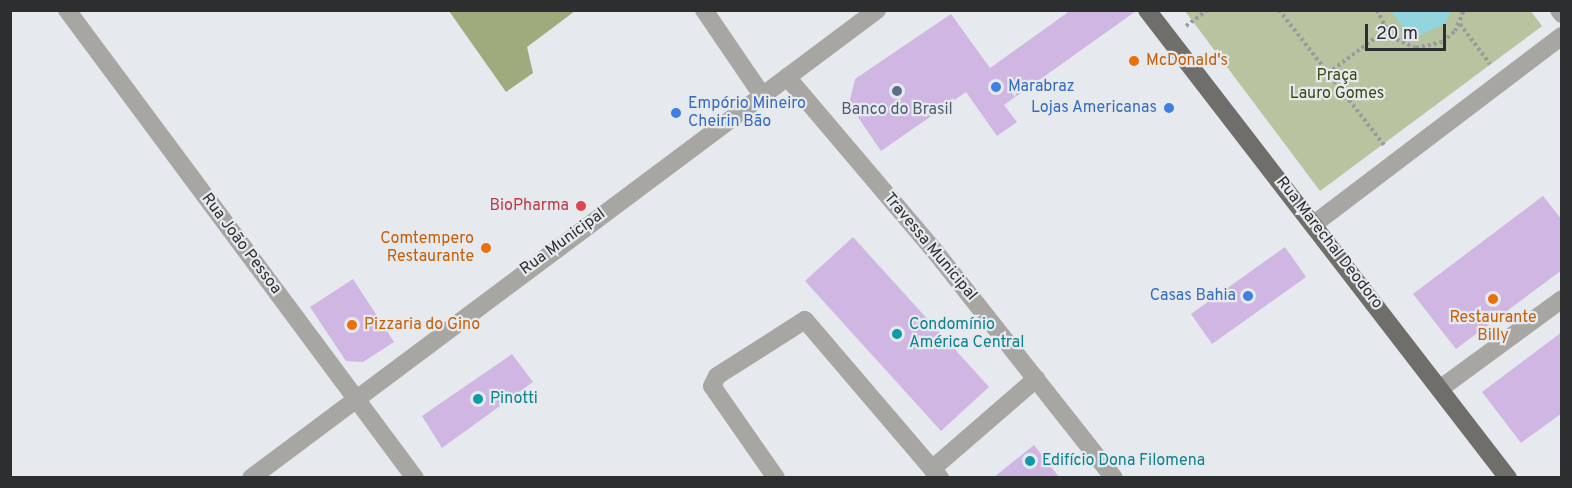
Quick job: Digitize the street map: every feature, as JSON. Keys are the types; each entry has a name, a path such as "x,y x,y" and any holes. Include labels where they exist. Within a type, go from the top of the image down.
{"main road":[{"name":"Rua Marechal Deodoro","path":"1147,10 1442,388 1508,477"}],"street":[{"name":"Rua João Pessoa","path":"67,10 415,477"},
{"path":"704,10 762,95"},
{"name":"Rua Municipal","path":"251,477 355,396 877,10"},
{"path":"1314,224 1562,36"},
{"name":"Travessa Municipal","path":"786,77 1036,379 1114,477"},
{"path":"1442,388 1562,299"},
{"path":"776,477 712,386 717,376 805,320 936,473 1036,379"}],"path":[{"path":"1279,10 1396,161"},
{"path":"1377,10 1386,30 1403,44 1424,47 1443,42 1459,24 1464,10"},
{"path":"1459,24 1503,81"},
{"path":"1328,73 1386,30"}],"green space":[{"name":"Praça Lauro Gomes","path":"1530,10 1542,26 1320,191 1185,11"},
{"path":"449,11 575,11 527,47 533,73 506,92"}],"water":[{"path":"1391,11 1451,11 1445,24 1420,35 1406,31"}],"building":[{"path":"1071,10 1136,11 1004,105 1017,122 997,136 966,92 881,151 849,104 855,79 951,14 990,68"},
{"path":"1543,196 1562,220 1562,270 1456,349 1413,294"},
{"name":"Condomínio América Central","path":"853,237 989,387 941,431 805,281"},
{"name":"Casas Bahia","path":"1285,247 1306,277 1212,344 1191,314"},
{"name":"Pizzaria do Gino","path":"353,279 394,342 363,362 346,361 310,307"},
{"path":"1562,332 1562,413 1521,443 1482,392"},
{"name":"Pinotti","path":"512,354 533,382 442,448 422,416"},
{"name":"Edifício Dona Filomena","path":"1034,445 1059,477 994,477"}],"place":[{"name":"McDonald's","path":"1134,61"},
{"name":"Marabraz","path":"996,87"},
{"name":"Banco do Brasil","path":"897,91"},
{"name":"Lojas Americanas","path":"1169,108"},
{"name":"Empório Mineiro Cheirin Bão","path":"676,113"},
{"name":"BioPharma","path":"581,206"},
{"name":"Comtempero Restaurante","path":"486,248"},
{"name":"Casas Bahia","path":"1248,296"},
{"name":"Restaurante Billy","path":"1493,299"},
{"name":"Pizzaria do Gino","path":"352,325"},
{"name":"Condomínio América Central","path":"897,334"},
{"name":"Pinotti","path":"478,399"},
{"name":"Edifício Dona Filomena","path":"1030,461"}]}
